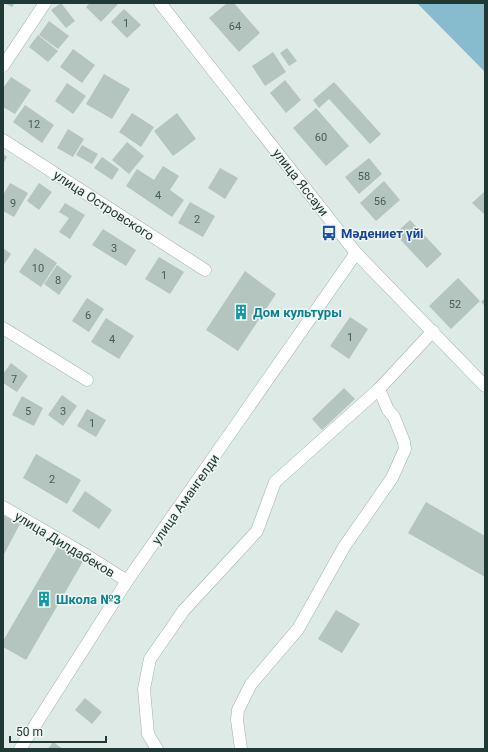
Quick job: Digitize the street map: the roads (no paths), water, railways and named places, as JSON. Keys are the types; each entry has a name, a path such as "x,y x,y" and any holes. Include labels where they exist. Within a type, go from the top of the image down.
{"street":[{"path":"3,66 45,3"},
{"name":"улица Яссауи","path":"160,3 356,253 485,386"},
{"name":"улица Островского","path":"3,140 205,270"},
{"name":"улица Амангелди","path":"20,749 127,581 356,253"},
{"path":"3,328 87,380"},
{"path":"157,749 148,734 144,689 150,659 184,610 257,531 275,482 379,389 432,331"},
{"path":"241,749 237,720 238,710 251,684 298,629 344,548 392,478 405,449 404,442 394,417 388,410 379,389"},
{"name":"улица Дилдабеков","path":"3,507 86,555 127,581"}],"water":[{"path":"417,3 485,3 485,72"}],"place":[{"name":"Мәдениет үйі","path":"329,233"},
{"name":"Дом культуры","path":"241,312"},
{"name":"Школа №3","path":"44,599"}]}
